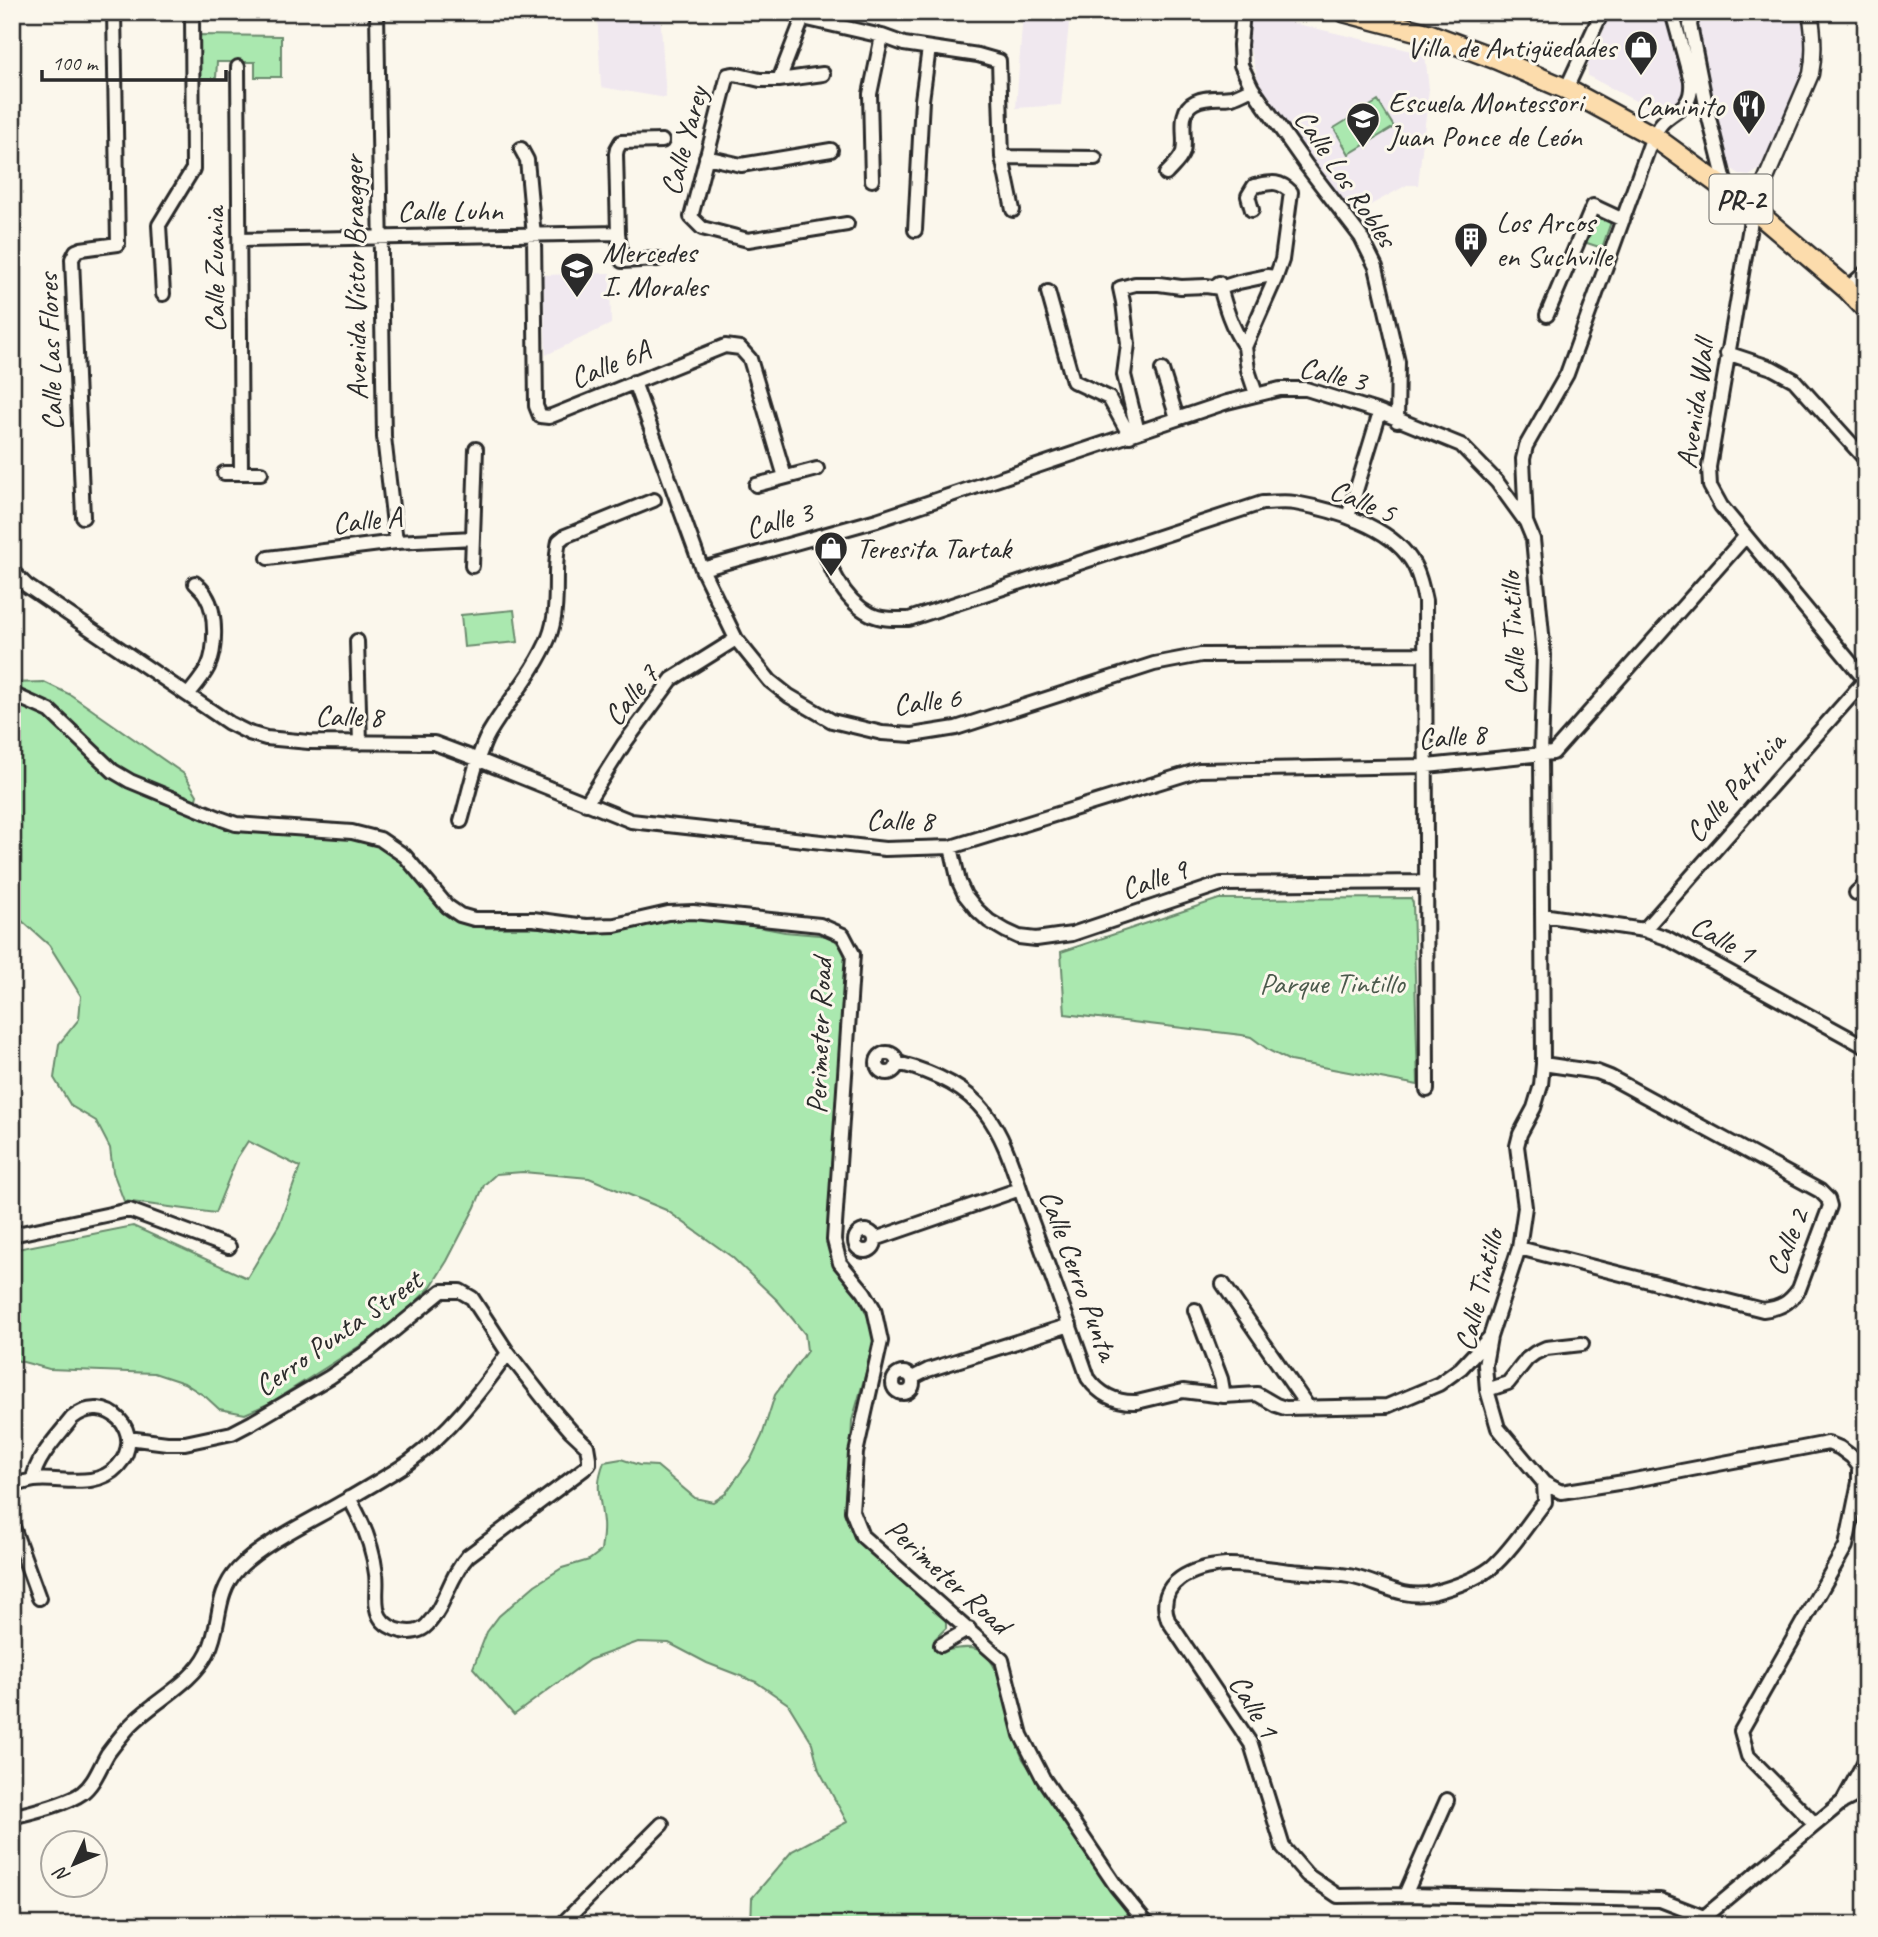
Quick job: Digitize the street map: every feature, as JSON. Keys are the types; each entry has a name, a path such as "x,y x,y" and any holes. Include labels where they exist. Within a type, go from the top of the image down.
{"main road":[{"name":"PR-2","path":"1345,12 1429,34 1566,89 1653,136 1753,209 1847,289 1866,309"}],"street":[{"name":"Calle Las Flores","path":"83,517 72,259 76,251 81,249 118,244 114,12"},
{"path":"163,294 159,225 192,169 192,12"},
{"name":"Avenida Víctor Braegger","path":"377,12 384,437 396,541"},
{"path":"790,12 803,18 882,36 904,44 978,55 999,61 1002,157 1013,210"},
{"name":"Calle Los Robles","path":"1243,12 1241,65 1252,88 1361,237 1376,267 1398,362 1397,421"},
{"path":"1566,89 1602,12"},
{"path":"1526,522 1523,459 1526,446 1567,374 1653,136 1664,121 1684,106 1692,90 1672,12"},
{"path":"1693,12 1690,25 1707,110 1727,189"},
{"path":"1753,209 1807,89 1814,59 1810,12"},
{"path":"803,18 779,80 823,74"},
{"path":"872,180 870,94 882,36"},
{"path":"915,230 922,100 929,48"},
{"name":"Calle Zuania","path":"238,67 241,473"},
{"name":"Calle Yarey","path":"779,80 728,75 691,217 702,228 748,240 847,224"},
{"path":"1166,174 1180,159 1183,151 1185,110 1190,105 1209,98 1233,96 1252,88"},
{"path":"658,259 622,261 618,233 617,149 621,142 662,141"},
{"path":"521,149 527,160 534,236"},
{"path":"706,157 741,165 831,150"},
{"path":"1002,157 1095,158"},
{"path":"1245,347 1282,260 1291,192 1283,184 1254,186 1248,196 1252,210"},
{"path":"1548,315 1593,206 1623,220"},
{"name":"Avenida Wall","path":"1753,209 1709,467 1710,486 1721,506 1745,537 1865,679"},
{"name":"Calle Luhn","path":"240,240 618,233"},
{"name":"Calle 6A","path":"534,236 536,405 540,416 549,417 725,346 740,348 750,359 785,477"},
{"path":"1847,289 1866,272"},
{"path":"1134,434 1124,375 1128,344 1120,288 1135,284 1206,286 1267,276 1276,277"},
{"path":"1219,285 1225,309 1245,347 1248,370 1256,394"},
{"path":"1048,292 1073,381 1110,398 1134,434"},
{"path":"1727,353 1772,368 1794,380 1866,460"},
{"path":"1162,370 1177,418"},
{"name":"Calle 6","path":"634,382 702,569 736,639 770,681 808,709 832,721 882,733 912,734 956,728 1154,664 1200,655 1425,654"},
{"name":"Calle 3","path":"702,569 877,520 1177,418 1256,394 1280,390 1306,389 1380,412 1461,445 1497,482 1526,522"},
{"path":"1348,517 1380,412"},
{"path":"472,566 476,449"},
{"path":"756,485 817,469"},
{"path":"224,473 261,473"},
{"path":"461,821 487,736 542,653 549,636 554,619 559,541 565,536 654,500"},
{"name":"Calle 5","path":"819,536 838,583 848,597 869,614 893,619 909,619 1262,503 1293,502 1348,517 1382,531 1399,545 1411,560 1426,601 1427,1090"},
{"name":"Calle Tintillo","path":"1526,522 1533,539 1544,655 1541,754 1543,1064 1541,1085 1534,1108 1520,1134 1517,1146 1525,1207 1519,1248 1490,1337 1485,1365 1487,1390 1498,1428 1544,1483"},
{"name":"Calle 8","path":"12,571 27,586 229,723 257,735 309,742 433,743 631,821 885,849 951,847 1199,770 1427,766 1553,752 1745,537"},
{"name":"Calle A","path":"268,558 396,541 472,538"},
{"path":"188,695 206,670 214,644 208,597 195,583"},
{"name":"Calle 7","path":"586,804 624,744 672,679 736,639"},
{"path":"357,641 360,743"},
{"name":"Calle Patricia","path":"1644,930 1865,679"},
{"name":"Perimeter Road","path":"12,694 50,711 113,771 130,781 222,819 236,824 352,832 380,838 405,856 447,906 460,915 474,919 533,919 586,926 615,925 668,913 693,912 820,925 843,935 853,954 834,1240 840,1263 874,1309 881,1341 856,1453 852,1511 862,1536 1002,1660 1021,1735 1042,1778 1116,1886 1148,1925"},
{"name":"Calle 9","path":"951,847 958,882 976,909 1006,931 1019,937 1036,939 1072,934 1220,884 1427,882"},
{"name":"Calle 1","path":"1542,915 1644,930 1667,938 1866,1047"},
{"name":"Calle Cerro Punta","path":"898,1063 950,1084 984,1111 1002,1141 1088,1378 1095,1388 1111,1398 1129,1403 1183,1391 1224,1396 1257,1394 1285,1408 1387,1406 1438,1384 1461,1368 1490,1337"},
{"name":"Calle 2","path":"1519,1248 1763,1310 1784,1305 1799,1289 1830,1206 1828,1199 1820,1191 1610,1077 1597,1072 1543,1064"},
{"path":"875,1239 1020,1189"},
{"path":"12,1235 129,1210 229,1247"},
{"path":"1223,1284 1308,1407"},
{"name":"Cerro Punta Street","path":"128,1438 185,1443 232,1433 361,1356 442,1291 460,1291 472,1298 508,1353 589,1451 589,1464 577,1475 468,1556 459,1566 438,1610 424,1629 416,1632 400,1630 387,1625 381,1619 378,1613 371,1544 349,1499"},
{"path":"1195,1310 1221,1378 1224,1396"},
{"path":"912,1378 928,1370 1070,1325"},
{"path":"1487,1390 1508,1383 1535,1353 1546,1348 1582,1344"},
{"path":"12,1817 80,1794 89,1786 108,1753 128,1727 174,1691 209,1651 221,1595 237,1569 268,1546 408,1462 439,1436 479,1394 508,1353"},
{"path":"12,1486 33,1480 84,1481 103,1476 123,1459 128,1446 122,1423 110,1412 92,1409 77,1413 40,1460 33,1480"},
{"path":"1544,1483 1561,1492 1828,1444 1840,1448 1852,1457 1859,1466 1859,1482 1846,1546 1741,1731 1748,1756 1815,1824"},
{"name":"Calle 1","path":"1544,1483 1545,1502 1504,1555 1490,1568 1469,1580 1432,1593 1412,1596 1351,1576 1228,1565 1207,1568 1175,1582 1165,1597 1164,1609 1168,1620 1251,1744 1283,1847 1307,1875 1338,1896 1660,1900 1708,1921"},
{"path":"12,1524 39,1598"},
{"path":"941,1645 969,1629"},
{"path":"1842,1803 1866,1759"},
{"path":"1708,1921 1815,1824 1842,1803 1866,1790"},
{"path":"1405,1895 1447,1800"},
{"path":"561,1925 662,1824"},
{"path":"12,1914 13,1925"}],"shaded area":[{"path":"597,12 660,12 666,98 601,87"},
{"path":"1023,12 1070,12 1061,105 1016,108"},
{"path":"1611,12 1668,12 1688,83 1687,93 1678,108 1664,116 1588,76 1587,61"},
{"path":"1704,12 1804,12 1806,64 1800,87 1769,158 1763,167 1749,176 1741,175 1732,169 1721,140 1697,35 1698,22"},
{"name":"Escuela Montessori Juan Ponce de León","path":"1250,13 1425,54 1429,89 1418,185 1407,185 1354,214 1260,87 1249,46"},
{"name":"Mercedes I. Morales","path":"610,273 611,324 546,355 543,275"}],"green space":[{"path":"195,35 281,36 281,77 255,77 255,62 217,62 216,78 195,78"},
{"path":"1378,101 1394,127 1349,154 1334,128"},
{"path":"1601,214 1612,219 1602,248 1581,241 1588,221"},
{"path":"514,610 518,642 464,647 461,615"},
{"path":"44,682 71,695 184,774 197,795 193,813 233,829 371,840 394,853 473,925 485,928 540,928 590,934 618,932 689,917 829,936 836,941 844,952 847,984 827,1242 868,1317 875,1341 852,1421 849,1493 867,1537 942,1610 946,1628 935,1639 943,1651 976,1649 992,1662 1002,1686 1014,1736 1023,1759 1135,1925 751,1925 752,1898 792,1851 847,1822 819,1770 812,1743 788,1704 756,1682 707,1663 669,1643 638,1642 589,1660 514,1715 473,1668 487,1632 499,1616 535,1585 562,1568 589,1560 601,1551 603,1526 599,1486 604,1462 621,1459 639,1465 657,1466 695,1498 713,1502 725,1494 752,1457 775,1395 807,1351 805,1334 778,1301 732,1257 666,1210 589,1178 523,1172 496,1174 484,1185 447,1261 430,1288 391,1326 270,1403 245,1414 219,1409 184,1383 154,1373 49,1369 12,1359 12,1250 133,1226 247,1278 279,1225 300,1167 248,1141 237,1158 215,1213 124,1201 113,1172 110,1148 96,1121 71,1106 54,1078 59,1044 79,1019 81,996 49,945 12,912 12,683"},
{"name":"Parque Tintillo","path":"1411,898 1418,1085 1290,1061 1251,1037 1242,1035 1065,1014 1061,952 1219,899"}],"place":[{"name":"Villa de Antigüedades","path":"1641,77"},
{"name":"Caminito","path":"1749,136"},
{"name":"Escuela Montessori Juan Ponce de León","path":"1363,149"},
{"name":"Los Arcos en Suchville","path":"1471,269"},
{"name":"Mercedes I. Morales","path":"577,299"},
{"name":"Teresita Tartak","path":"831,578"}]}
